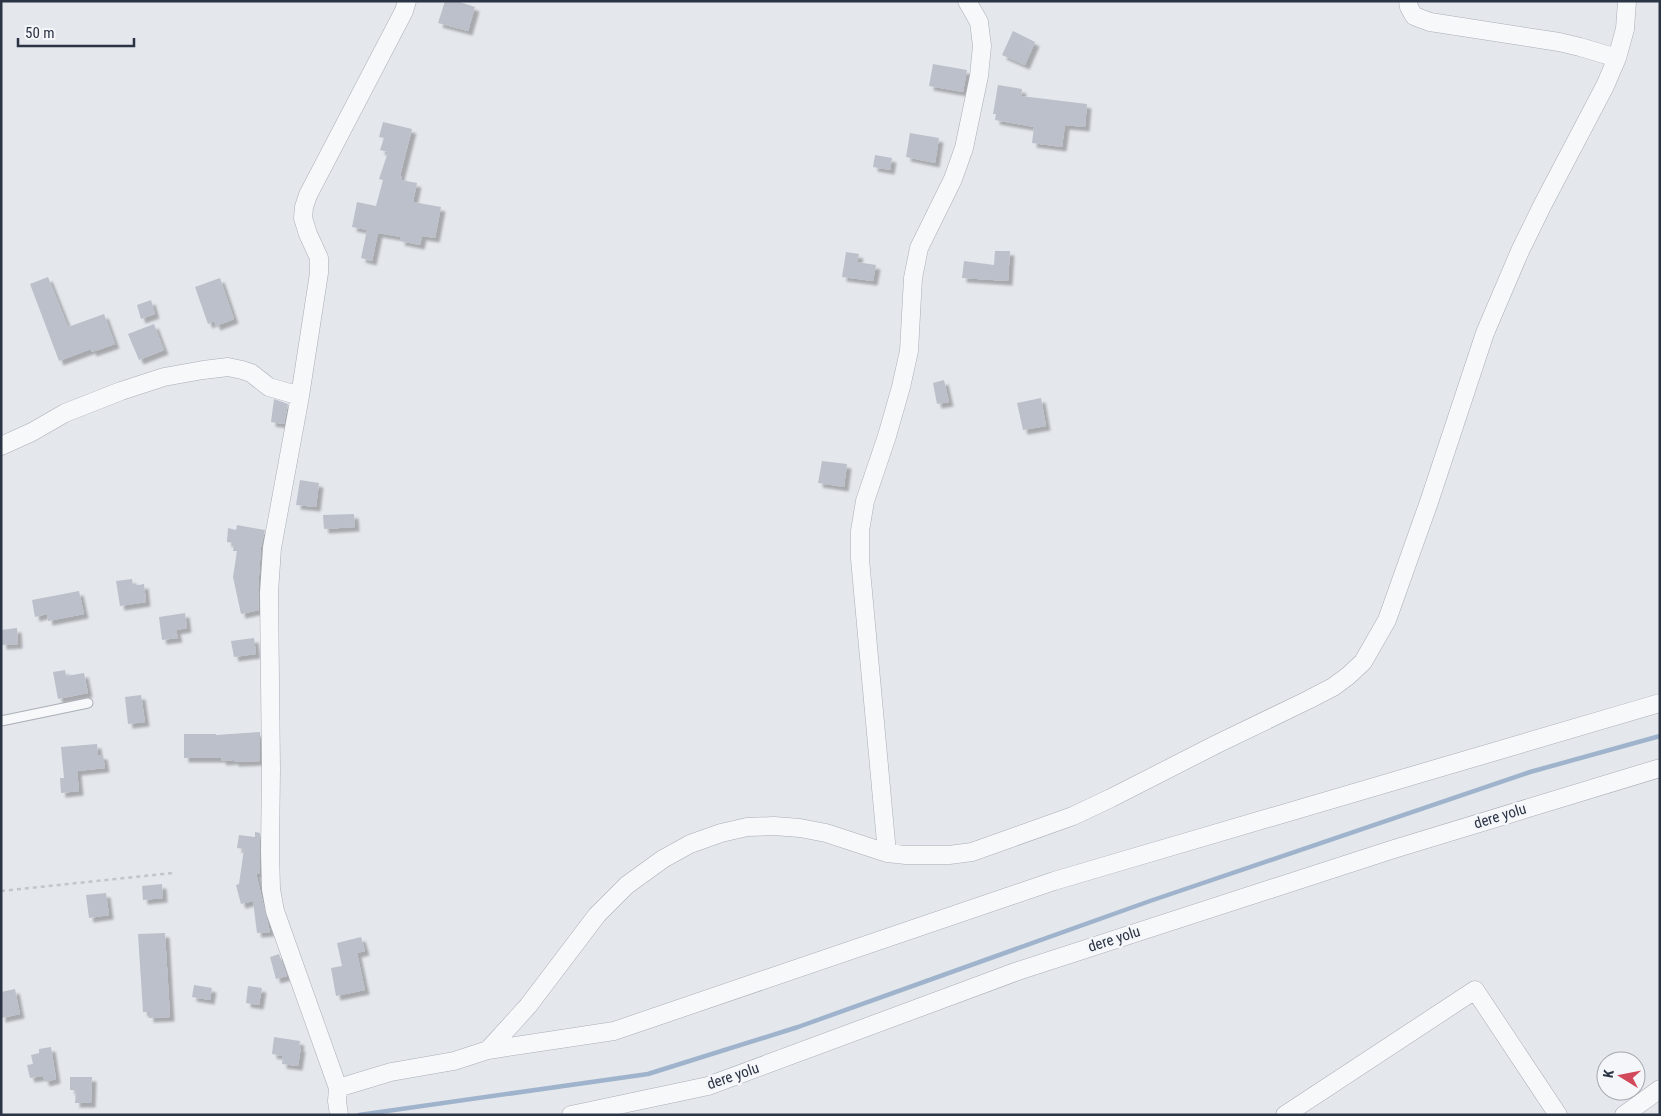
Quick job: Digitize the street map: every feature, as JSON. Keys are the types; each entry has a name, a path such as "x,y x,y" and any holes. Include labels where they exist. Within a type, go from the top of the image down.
{"street":[{"path":"408,1 308,195 304,207 303,218 308,234 320,258 319,273 300,396 272,548 268,593 272,889 276,911 338,1101 391,1072 454,1061 488,1050 614,1031 1054,882 1660,703"},
{"path":"887,853 860,559 860,531 865,501 901,387 908,351 913,278 919,248 953,178 964,148 982,46 978,22 967,1"},
{"path":"1408,1 1414,16 1430,22 1580,46 1617,58"},
{"path":"488,1050 528,1006 597,915 627,885 663,859 690,844 739,829 774,826 826,833 887,853 924,856 972,852 1073,816 1325,691 1348,676 1363,662 1387,620 1430,502 1485,333 1543,204 1605,86 1617,58 1625,29 1627,1"},
{"path":"1,446 32,432 65,413 121,391 164,377 203,370 228,367 242,370 251,373 269,387 300,396"},
{"name":"dere yolu","path":"571,1115 708,1086 1018,970 1394,849 1660,768"},
{"path":"1285,1115 1475,990 1558,1115"},
{"path":"1624,1115 1660,1089"}],"lane":[{"path":"1,721 88,703"}],"path":[{"path":"1,891 173,873"}],"building":[{"path":"445,1 457,1 475,7 468,31 438,23"},
{"path":"1013,31 1035,42 1025,65 1002,55"},
{"path":"933,64 967,70 963,92 929,86"},
{"path":"998,85 1022,89 1021,96 1087,104 1085,127 1065,125 1062,147 1032,143 1034,127 995,120 996,114 993,114"},
{"path":"383,122 412,129 400,176 402,177 401,180 417,183 413,202 441,207 435,238 422,236 420,245 400,241 401,237 378,233 372,261 361,258 367,230 352,227 357,202 376,206 383,180 379,179 388,152 380,150 384,138 379,137"},
{"path":"910,133 939,138 935,163 906,157"},
{"path":"875,155 892,158 890,170 873,167"},
{"path":"995,251 1010,251 1008,281 962,278 964,261 994,265"},
{"path":"846,252 859,254 857,262 876,265 873,281 842,277"},
{"path":"48,277 68,327 104,314 115,344 92,352 91,349 59,361 30,284"},
{"path":"220,278 234,319 216,326 214,321 208,324 195,287"},
{"path":"151,300 155,314 141,319 137,305"},
{"path":"154,324 164,350 139,360 128,334"},
{"path":"944,380 949,402 937,404 933,383"},
{"path":"1041,398 1046,426 1023,430 1017,403"},
{"path":"274,399 288,404 284,424 271,422"},
{"path":"822,461 847,464 844,487 818,483"},
{"path":"300,480 319,483 316,507 296,505"},
{"path":"354,514 355,527 324,529 323,515"},
{"path":"237,525 265,530 261,547 258,590 259,610 241,614 233,577 237,551 233,551 234,543 227,542 228,528 236,530"},
{"path":"132,579 133,586 144,584 146,602 120,606 116,581"},
{"path":"79,591 84,614 48,621 47,614 35,617 32,600"},
{"path":"185,613 187,628 176,630 178,638 162,640 159,617"},
{"path":"17,628 18,644 2,645 1,630"},
{"path":"254,638 256,654 234,657 231,641"},
{"path":"65,670 66,676 84,673 88,693 58,699 53,672"},
{"path":"141,695 145,722 128,724 125,697"},
{"path":"260,732 260,761 234,762 234,760 222,761 221,758 184,758 184,734 216,735"},
{"path":"97,744 98,755 103,755 105,768 77,771 79,791 61,793 60,778 64,778 61,747"},
{"path":"255,832 260,833 260,874 256,873 270,932 257,933 253,901 241,904 236,885 239,884 244,849 237,848 239,835 255,837"},
{"path":"162,884 163,898 143,900 142,886"},
{"path":"106,893 109,915 89,918 86,895"},
{"path":"165,933 170,1017 149,1018 149,1012 143,1012 138,934"},
{"path":"361,937 365,951 357,953 365,990 336,996 331,968 342,966 337,943"},
{"path":"279,954 287,976 276,979 270,957"},
{"path":"194,985 212,988 210,1000 192,997"},
{"path":"248,986 262,988 259,1005 246,1003"},
{"path":"15,989 20,1014 1,1018 1,992"},
{"path":"274,1037 300,1041 298,1066 282,1064 283,1056 272,1054"},
{"path":"51,1047 56,1079 45,1082 43,1076 30,1078 27,1065 33,1064 31,1055 39,1053 39,1049"},
{"path":"70,1077 92,1077 91,1103 75,1103 76,1090 70,1090"}],"waterway":[{"path":"359,1115 648,1074 798,1027 1150,901 1530,772 1660,736"}]}
